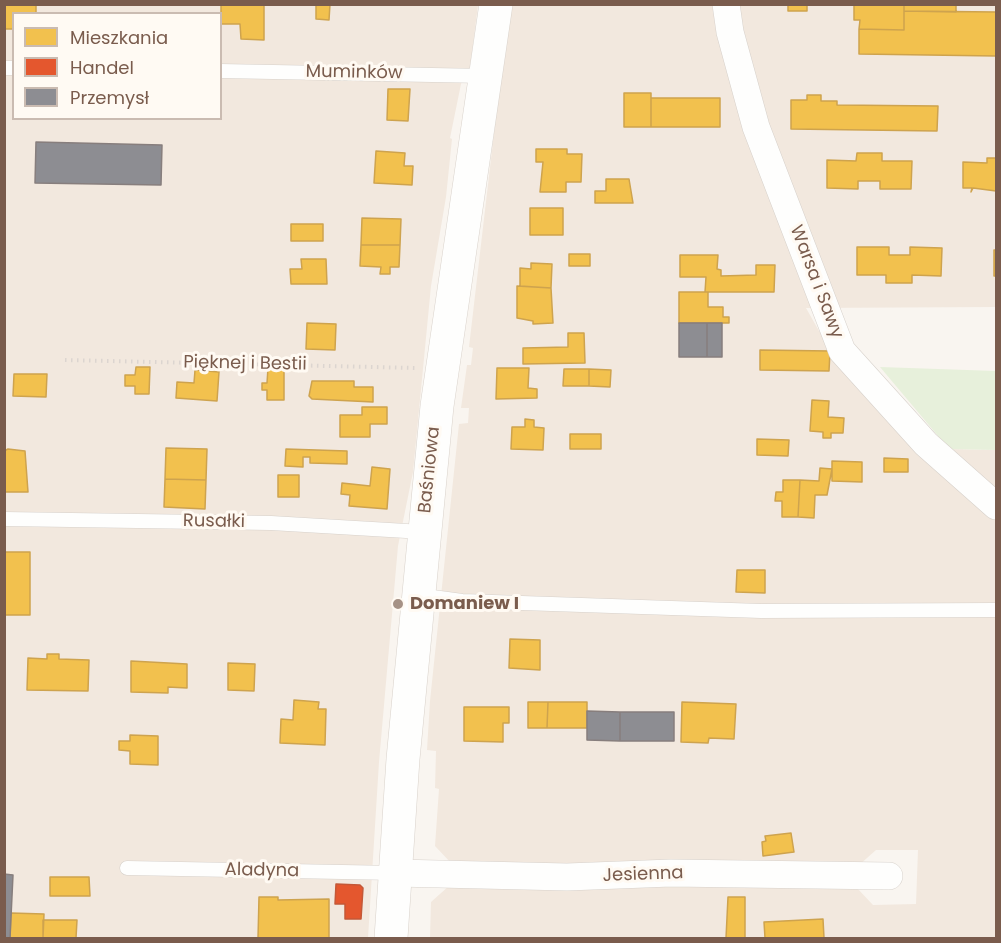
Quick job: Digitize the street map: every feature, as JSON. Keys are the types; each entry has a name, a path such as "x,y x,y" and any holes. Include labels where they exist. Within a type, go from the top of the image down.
{"main road":[{"name":"Baśniowa","path":"391,939 423,532 442,370 496,4"}],"street":[{"name":"Warsa i Sawy","path":"726,4 730,32 756,127 842,351 926,444 996,506"},
{"name":"Jesienna","path":"396,873 567,877 671,873 889,876"}],"lane":[{"name":"Muminków","path":"222,71 487,76"},
{"name":"Rusałki","path":"4,519 271,523 423,532"},
{"path":"418,595 462,601 761,611 996,610"},
{"name":"Aladyna","path":"127,868 396,873"}],"path":[{"name":"Pięknej i Bestii","path":"65,360 424,368"}],"shaded area":[{"path":"5,5 478,5 470,68 461,84 450,138 452,139 446,197 431,286 413,472 398,546 379,762 368,938 5,938"},
{"path":"509,5 996,5 996,307 806,308 819,331 924,455 949,449 996,450 996,938 430,938 431,902 450,885 857,888 873,905 916,904 918,850 876,850 858,866 452,864 435,846 439,789 435,788 436,751 427,750 430,701 459,424 468,423 469,408 461,408 467,365 471,365 473,348 469,347"}],"green space":[{"path":"880,367 996,371 996,450 949,449"}],"building: Mieszkania":[{"path":"4,4 36,4 36,12 12,12 12,29 4,29"},
{"path":"221,4 264,4 264,40 241,39 240,24 222,24"},
{"path":"316,4 330,4 329,20 316,19"},
{"path":"788,4 807,4 807,11 788,11"},
{"path":"854,4 904,4 904,30 859,29 860,20 854,20"},
{"path":"904,4 956,4 956,12 904,11"},
{"path":"904,11 996,12 996,56 859,54 859,29 904,30"},
{"path":"388,89 410,89 408,121 387,120"},
{"path":"624,93 651,93 651,127 624,127"},
{"path":"807,95 821,95 821,101 837,101 837,105 938,106 937,131 791,129 791,100 807,100"},
{"path":"651,98 720,98 720,127 651,127"},
{"path":"536,149 567,149 567,154 582,154 581,182 566,182 566,192 540,192 543,162 536,162"},
{"path":"376,151 405,153 404,166 413,166 412,185 374,183"},
{"path":"857,153 882,153 882,161 912,161 911,189 880,189 880,181 858,181 858,189 827,188 827,160 856,161"},
{"path":"987,158 996,158 996,191 973,188 971,192 972,188 963,188 963,162 987,163"},
{"path":"606,179 629,179 633,203 595,203 595,191 606,191"},
{"path":"530,208 563,208 563,235 530,235"},
{"path":"362,218 401,219 400,245 361,245"},
{"path":"291,224 323,224 323,241 291,241"},
{"path":"361,245 400,245 399,267 390,267 390,274 380,274 381,267 360,266"},
{"path":"857,247 889,247 889,255 910,255 910,247 942,248 941,276 912,275 912,283 886,283 886,275 857,275"},
{"path":"994,250 996,250 996,276 994,276"},
{"path":"569,254 590,254 590,266 569,266"},
{"path":"680,255 718,255 717,269 721,270 721,276 756,275 756,265 775,265 774,292 705,292 706,277 680,277"},
{"path":"301,259 326,259 327,284 291,284 290,269 302,269"},
{"path":"531,263 552,264 551,288 520,286 520,268 531,269"},
{"path":"517,286 551,288 553,323 533,324 533,321 517,318"},
{"path":"679,292 708,292 708,307 723,307 723,317 729,317 729,323 679,323"},
{"path":"307,323 336,324 335,350 306,349"},
{"path":"568,333 584,333 585,363 523,364 523,348 568,347"},
{"path":"760,350 830,351 829,371 760,370"},
{"path":"136,367 150,367 149,394 135,394 135,386 125,386 125,375 135,375"},
{"path":"268,368 284,369 284,400 267,400 267,390 262,390 262,383 267,383"},
{"path":"497,368 529,368 528,388 537,389 537,398 496,399"},
{"path":"564,369 589,369 589,386 563,386"},
{"path":"589,369 611,370 610,387 589,386"},
{"path":"195,370 219,372 217,401 176,398 177,382 194,383"},
{"path":"14,374 47,374 46,397 13,396"},
{"path":"312,381 354,381 354,387 373,387 373,402 312,399 309,396"},
{"path":"812,400 829,401 828,417 844,418 843,433 831,433 831,438 823,438 823,432 810,431"},
{"path":"362,407 387,407 387,424 370,424 370,437 340,437 340,415 362,415"},
{"path":"525,419 534,420 534,427 544,428 543,450 511,449 512,427 525,427"},
{"path":"570,434 601,434 601,449 570,449"},
{"path":"757,439 789,440 788,456 757,455"},
{"path":"166,448 207,449 206,480 165,479"},
{"path":"8,449 25,451 28,492 4,492 4,451"},
{"path":"286,449 347,451 347,464 310,463 310,457 303,457 303,467 285,466"},
{"path":"884,458 908,459 908,472 884,472"},
{"path":"832,461 862,462 862,482 832,481"},
{"path":"372,467 390,469 387,509 349,506 350,495 341,494 342,483 370,486"},
{"path":"820,468 832,469 827,495 815,495 814,518 798,517 800,480 819,481"},
{"path":"278,475 299,475 299,497 278,497"},
{"path":"165,479 206,480 205,509 164,507"},
{"path":"783,480 800,480 798,517 782,517 782,501 775,501 776,492 783,492"},
{"path":"4,552 30,552 30,615 4,615"},
{"path":"737,570 765,570 765,593 736,592"},
{"path":"510,639 540,640 540,670 509,668"},
{"path":"47,654 59,654 59,659 89,660 88,691 27,690 28,658 47,659"},
{"path":"131,661 187,664 187,688 168,687 168,693 131,692"},
{"path":"228,663 255,664 254,691 228,690"},
{"path":"294,700 319,702 318,709 326,709 325,745 280,743 281,719 293,720"},
{"path":"528,702 548,702 547,728 528,728"},
{"path":"548,702 587,702 587,728 547,728"},
{"path":"682,702 736,704 734,739 709,738 708,743 681,742"},
{"path":"464,707 509,707 509,723 503,723 503,742 464,741"},
{"path":"130,735 158,736 158,765 130,764 130,751 119,750 119,741 130,741"},
{"path":"791,833 794,852 763,856 762,842 766,841 765,836"},
{"path":"50,877 89,877 90,896 50,896"},
{"path":"259,897 278,897 278,900 329,899 329,938 258,938"},
{"path":"728,897 745,897 745,938 726,938"},
{"path":"11,913 44,914 43,938 10,938"},
{"path":"823,919 824,938 765,938 764,922"},
{"path":"43,920 77,920 76,938 43,938"}],"building: Handel":[{"path":"336,884 360,885 363,888 361,919 345,919 345,904 335,904"}],"building: Przemysł":[{"path":"36,142 162,145 161,185 35,183"},
{"path":"679,323 707,323 707,357 679,357"},
{"path":"707,323 722,323 722,357 707,357"},
{"path":"587,711 620,712 620,741 587,740"},
{"path":"620,712 674,712 674,741 620,741"},
{"path":"4,874 13,875 10,938 4,938"}],"place":[{"name":"Domaniew I","path":"398,604"}]}
